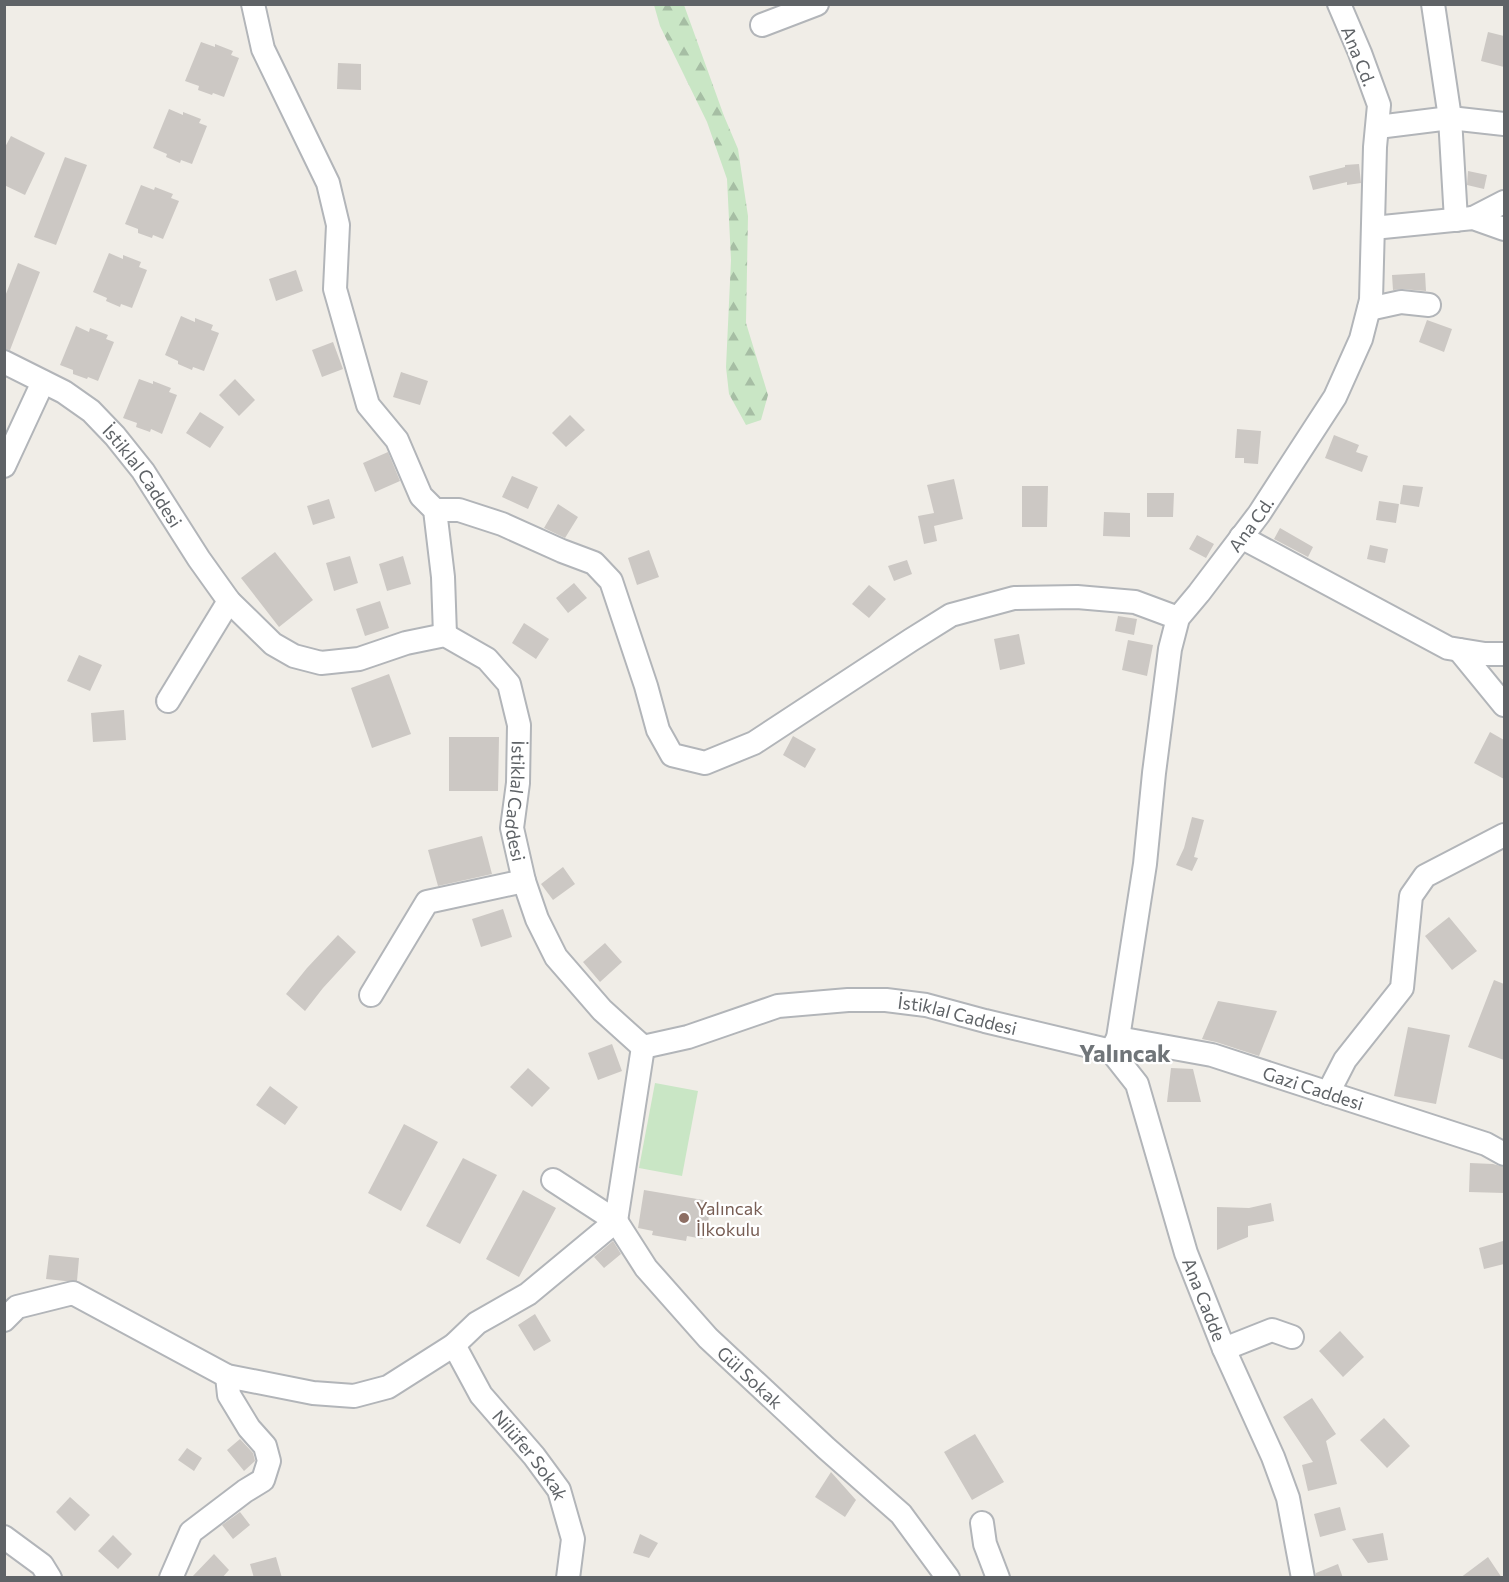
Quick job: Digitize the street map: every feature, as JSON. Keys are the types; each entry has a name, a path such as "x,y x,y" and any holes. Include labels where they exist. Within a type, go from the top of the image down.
{"street":[{"path":"253,4 263,50 328,183 338,225 335,289 368,405 397,440 421,496 435,510 443,577 445,634"},
{"path":"762,25 817,4"},
{"name":"Ana Cd.","path":"1115,1045 1145,864 1170,649 1178,618 1259,514 1335,397 1361,339 1371,300 1375,147 1379,105 1339,4"},
{"path":"1433,4 1465,219"},
{"path":"1378,127 1450,118 1504,124"},
{"path":"1373,228 1465,219 1504,202"},
{"path":"1465,219 1504,229"},
{"path":"1369,309 1401,302 1429,304"},
{"name":"İstiklal Caddesi","path":"4,362 64,392 91,411 115,436 143,471 199,559 230,601 273,644 294,656 321,663 359,659 406,643 445,634 487,659 509,684 519,725 518,783 512,828 524,880 537,919 556,957 602,1010 643,1047 688,1037 778,1006 848,1000 877,1000 926,1005 1083,1044 1115,1045"},
{"path":"4,466 43,382"},
{"path":"435,510 459,510 502,524 594,563 611,581 658,730 672,755 705,763 754,743 951,615 1014,598 1077,597 1135,602 1178,618"},
{"path":"1241,537 1448,648 1485,654 1504,654"},
{"path":"168,702 230,601"},
{"path":"1459,650 1504,705"},
{"path":"1328,1093 1345,1060 1402,988 1411,896 1425,876 1504,836"},
{"path":"371,995 427,902 524,880"},
{"name":"Gazi Caddesi","path":"1115,1045 1212,1055 1486,1144 1504,1154"},
{"name":"Ana Cadde","path":"1115,1045 1137,1084 1186,1253 1224,1349 1273,1457 1288,1498 1303,1578"},
{"path":"9,1308 73,1293 226,1376 313,1393 354,1396 388,1387 454,1345 477,1323 528,1294 616,1221 643,1047"},
{"name":"Gül Sokak","path":"553,1180 616,1221 646,1268 708,1338 900,1514 948,1578"},
{"path":"1224,1349 1272,1330 1292,1337"},
{"name":"Nilüfer Sokak","path":"454,1345 481,1395 534,1456 559,1490 573,1539 568,1578"},
{"path":"171,1578 192,1532 263,1480 269,1461 265,1446 249,1428 230,1395 226,1376"},
{"path":"982,1523 986,1544 998,1578"},
{"path":"4,1537 42,1565 50,1578"}],"green space":[{"path":"654,5 684,5 738,149 748,216 746,323 768,395 761,420 746,425 729,394 726,367 731,260 727,179 707,122 660,26"},
{"path":"655,1083 698,1091 682,1176 639,1168"}],"building":[{"path":"1488,32 1504,36 1504,67 1481,61"},
{"path":"201,42 215,47 215,44 233,51 231,55 239,58 224,97 198,90 199,86 185,81"},
{"path":"338,63 361,64 361,90 337,89"},
{"path":"169,109 201,119 199,123 207,126 192,164 181,160 180,163 153,148"},
{"path":"11,136 45,153 25,195 4,185 4,149"},
{"path":"65,157 87,165 56,245 34,237"},
{"path":"1359,164 1361,183 1347,185 1347,182 1313,190 1309,176 1345,167 1345,165"},
{"path":"1468,171 1487,175 1484,189 1467,185"},
{"path":"141,185 154,190 155,187 173,194 171,198 179,201 163,239 138,233 138,229 125,224"},
{"path":"109,253 123,259 123,255 141,262 139,267 147,270 132,308 121,304 120,307 93,292"},
{"path":"18,263 40,272 10,350 4,349 4,299"},
{"path":"296,270 303,291 276,301 269,279"},
{"path":"1425,273 1426,291 1393,290 1392,275"},
{"path":"181,316 195,322 195,318 213,325 211,330 219,333 204,371 193,367 192,370 165,355"},
{"path":"1427,320 1452,329 1444,352 1419,342"},
{"path":"76,326 89,332 90,328 108,335 106,339 114,342 98,381 73,374 73,370 60,365"},
{"path":"333,342 343,369 322,377 312,350"},
{"path":"401,372 428,381 420,405 393,397"},
{"path":"139,379 153,384 153,381 171,388 169,392 177,395 162,434 151,429 150,432 136,427 137,423 123,418"},
{"path":"235,379 255,400 239,416 219,395"},
{"path":"200,412 224,427 210,448 186,433"},
{"path":"570,415 585,430 566,447 552,433"},
{"path":"1237,429 1261,431 1258,464 1244,463 1244,458 1235,458"},
{"path":"1334,435 1359,445 1356,452 1368,456 1362,472 1325,458"},
{"path":"388,452 400,481 375,492 363,463"},
{"path":"512,476 538,487 528,509 502,497"},
{"path":"954,479 963,519 934,526 937,541 924,544 918,516 934,513 927,485"},
{"path":"1403,485 1423,487 1419,507 1400,504"},
{"path":"1022,486 1048,486 1047,527 1022,527"},
{"path":"1147,493 1174,493 1173,517 1147,517"},
{"path":"329,499 335,518 313,525 307,506"},
{"path":"1379,501 1399,504 1396,523 1376,520"},
{"path":"558,504 578,517 565,538 544,528"},
{"path":"1104,512 1130,513 1130,537 1103,536"},
{"path":"1280,528 1313,547 1308,557 1274,539"},
{"path":"1197,535 1214,544 1206,558 1189,549"},
{"path":"1370,545 1388,549 1385,563 1367,559"},
{"path":"649,550 659,577 637,585 628,558"},
{"path":"275,552 313,600 279,627 241,578"},
{"path":"350,556 358,583 334,591 326,563"},
{"path":"403,556 411,584 387,591 379,564"},
{"path":"907,560 912,574 894,581 888,566"},
{"path":"574,583 587,598 568,613 556,598"},
{"path":"869,585 886,599 869,618 852,604"},
{"path":"380,601 389,628 365,636 356,609"},
{"path":"1118,616 1137,619 1134,635 1115,631"},
{"path":"524,623 549,639 536,659 512,643"},
{"path":"1019,634 1025,664 1000,670 994,639"},
{"path":"1128,640 1153,645 1147,676 1122,670"},
{"path":"79,655 102,665 90,691 67,681"},
{"path":"389,674 411,734 372,748 351,688"},
{"path":"124,710 126,740 93,742 91,713"},
{"path":"1490,732 1504,740 1504,779 1474,763"},
{"path":"793,736 816,749 805,768 783,755"},
{"path":"449,737 499,737 498,791 449,791"},
{"path":"1192,817 1204,820 1194,857 1198,858 1192,871 1176,865 1184,848"},
{"path":"482,836 492,874 438,886 428,850"},
{"path":"563,867 575,884 553,900 541,884"},
{"path":"503,909 512,937 481,947 472,919"},
{"path":"1449,917 1477,951 1452,970 1425,936"},
{"path":"338,935 356,952 305,1011 286,994"},
{"path":"605,943 622,962 600,982 583,962"},
{"path":"1494,980 1504,984 1504,1060 1468,1047"},
{"path":"1218,1001 1277,1011 1259,1056 1202,1039"},
{"path":"1408,1027 1450,1035 1436,1104 1394,1096"},
{"path":"612,1044 622,1071 598,1080 588,1053"},
{"path":"528,1068 550,1088 532,1107 510,1087"},
{"path":"1171,1068 1193,1069 1201,1102 1167,1102"},
{"path":"270,1086 298,1107 285,1125 256,1105"},
{"path":"404,1124 438,1142 401,1211 368,1193"},
{"path":"463,1158 497,1175 460,1244 426,1226"},
{"path":"1470,1163 1504,1167 1504,1193 1469,1192"},
{"path":"523,1190 556,1208 519,1277 486,1259"},
{"path":"644,1190 709,1201 707,1230 704,1229 703,1239 687,1236 686,1241 652,1235 653,1231 638,1228"},
{"path":"1271,1203 1274,1221 1248,1226 1248,1237 1217,1250 1217,1207 1249,1208"},
{"path":"613,1241 621,1254 604,1268 594,1257"},
{"path":"1503,1241 1504,1264 1484,1269 1479,1248"},
{"path":"49,1255 79,1258 77,1281 46,1279"},
{"path":"535,1314 551,1341 534,1351 518,1325"},
{"path":"1340,1331 1364,1357 1343,1377 1319,1351"},
{"path":"1312,1398 1336,1434 1326,1441 1337,1484 1308,1491 1302,1465 1313,1462 1283,1417"},
{"path":"1384,1418 1410,1446 1387,1468 1360,1440"},
{"path":"975,1434 1004,1482 972,1500 944,1452"},
{"path":"240,1439 253,1453 255,1461 244,1471 227,1450"},
{"path":"187,1448 202,1458 194,1471 178,1460"},
{"path":"831,1472 856,1500 845,1517 815,1497"},
{"path":"70,1497 90,1515 75,1531 56,1512"},
{"path":"1340,1507 1346,1530 1320,1537 1314,1514"},
{"path":"240,1512 250,1525 233,1539 222,1525"},
{"path":"1383,1533 1388,1560 1368,1563 1352,1539"},
{"path":"640,1534 658,1543 649,1558 633,1553"},
{"path":"113,1535 132,1554 118,1569 98,1551"},
{"path":"214,1554 229,1570 222,1578 191,1578"},
{"path":"276,1557 282,1578 254,1578 250,1564"},
{"path":"1488,1557 1502,1578 1460,1578"},
{"path":"1338,1564 1343,1578 1316,1578 1316,1573"}],"place":[{"name":"Yalıncak İlkokulu","path":"684,1218"}],"district":[{"name":"Yalıncak","path":"1125,1052"}]}
